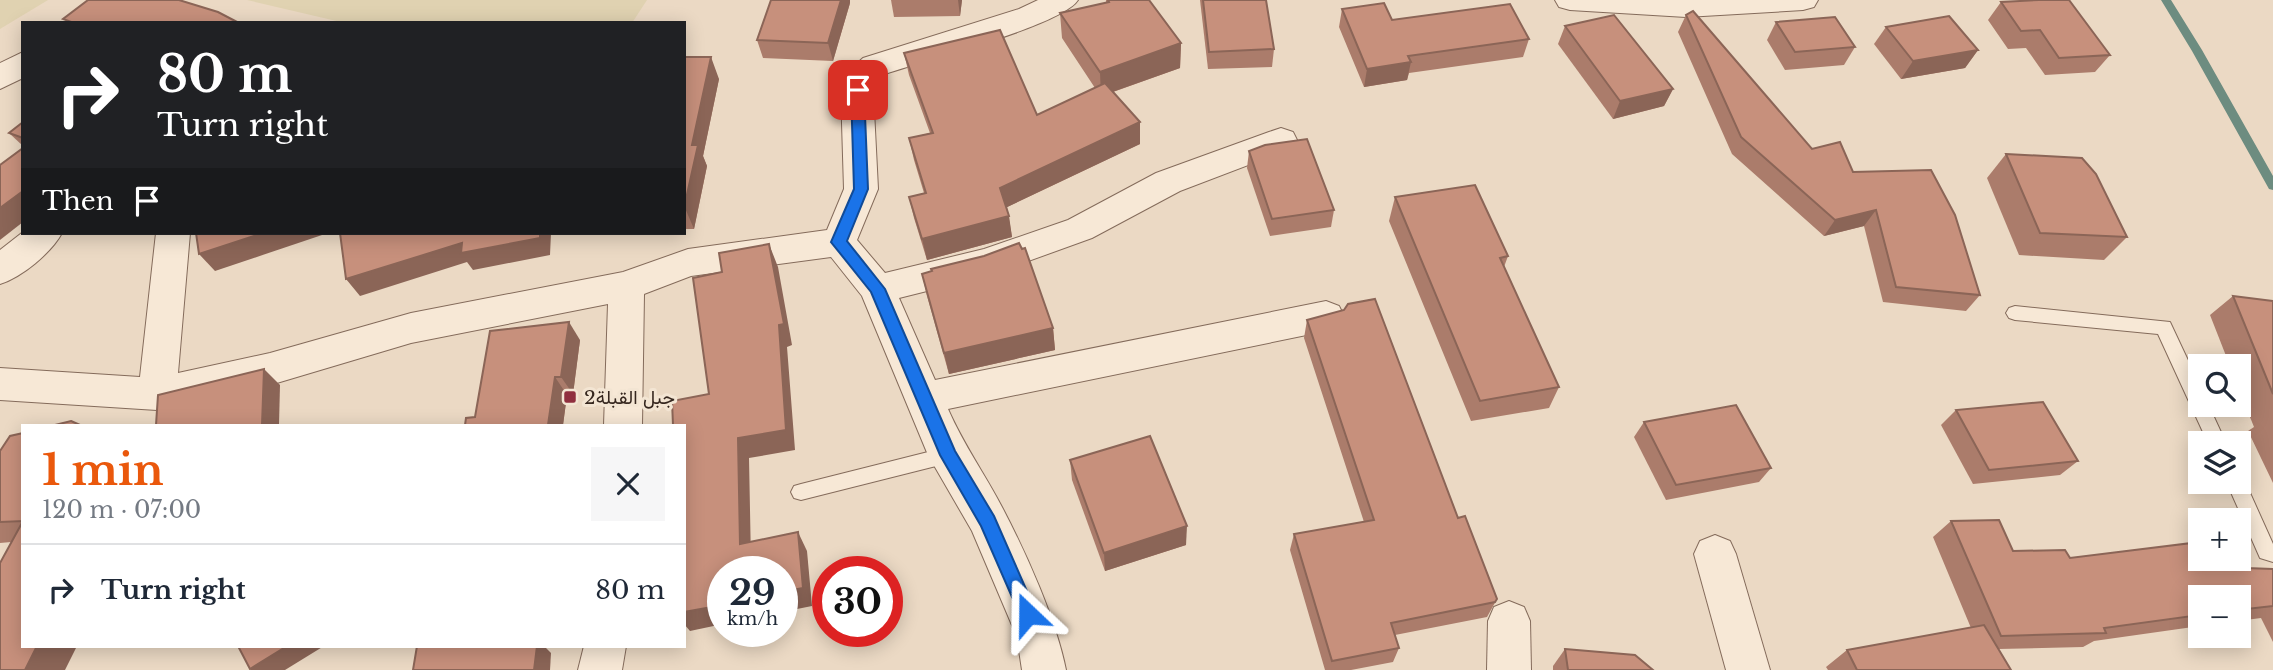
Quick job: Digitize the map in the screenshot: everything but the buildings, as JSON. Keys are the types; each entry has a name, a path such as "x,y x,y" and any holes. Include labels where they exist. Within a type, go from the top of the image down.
{"street":[{"path":"839,242 861,189 858,90 863,76 874,66 897,56 1030,16 1063,0"},
{"path":"1570,0 1635,7 1714,8 1803,0"},
{"path":"877,289 988,262 1080,229 1168,182 1281,141"},
{"path":"0,270 43,235"},
{"path":"157,394 173,235"},
{"path":"0,384 157,394 270,369 423,325 626,286 688,264 757,251 839,242"},
{"path":"839,242 877,289 948,455 988,522 1038,637 1044,670"},
{"path":"623,424 626,286"},
{"path":"924,398 1326,316"},
{"path":"1715,554 1748,670"},
{"path":"1509,621 1509,670"},
{"path":"600,670 606,648"}],"lane":[{"path":"2015,313 2164,327 2212,431"},
{"path":"801,492 948,455"},
{"path":"2241,494 2267,552 2273,553"}],"shaded area":[{"path":"0,0 48,0 0,29"},
{"path":"247,0 647,0 633,21 336,21"}],"waterway":[{"path":"2166,0 2273,186"}],"place":[{"name":"جبل القبلة2","path":"570,397"}],"route":[{"path":"858,90 861,189 839,242 877,289 948,455 988,522 1028,614"}]}
